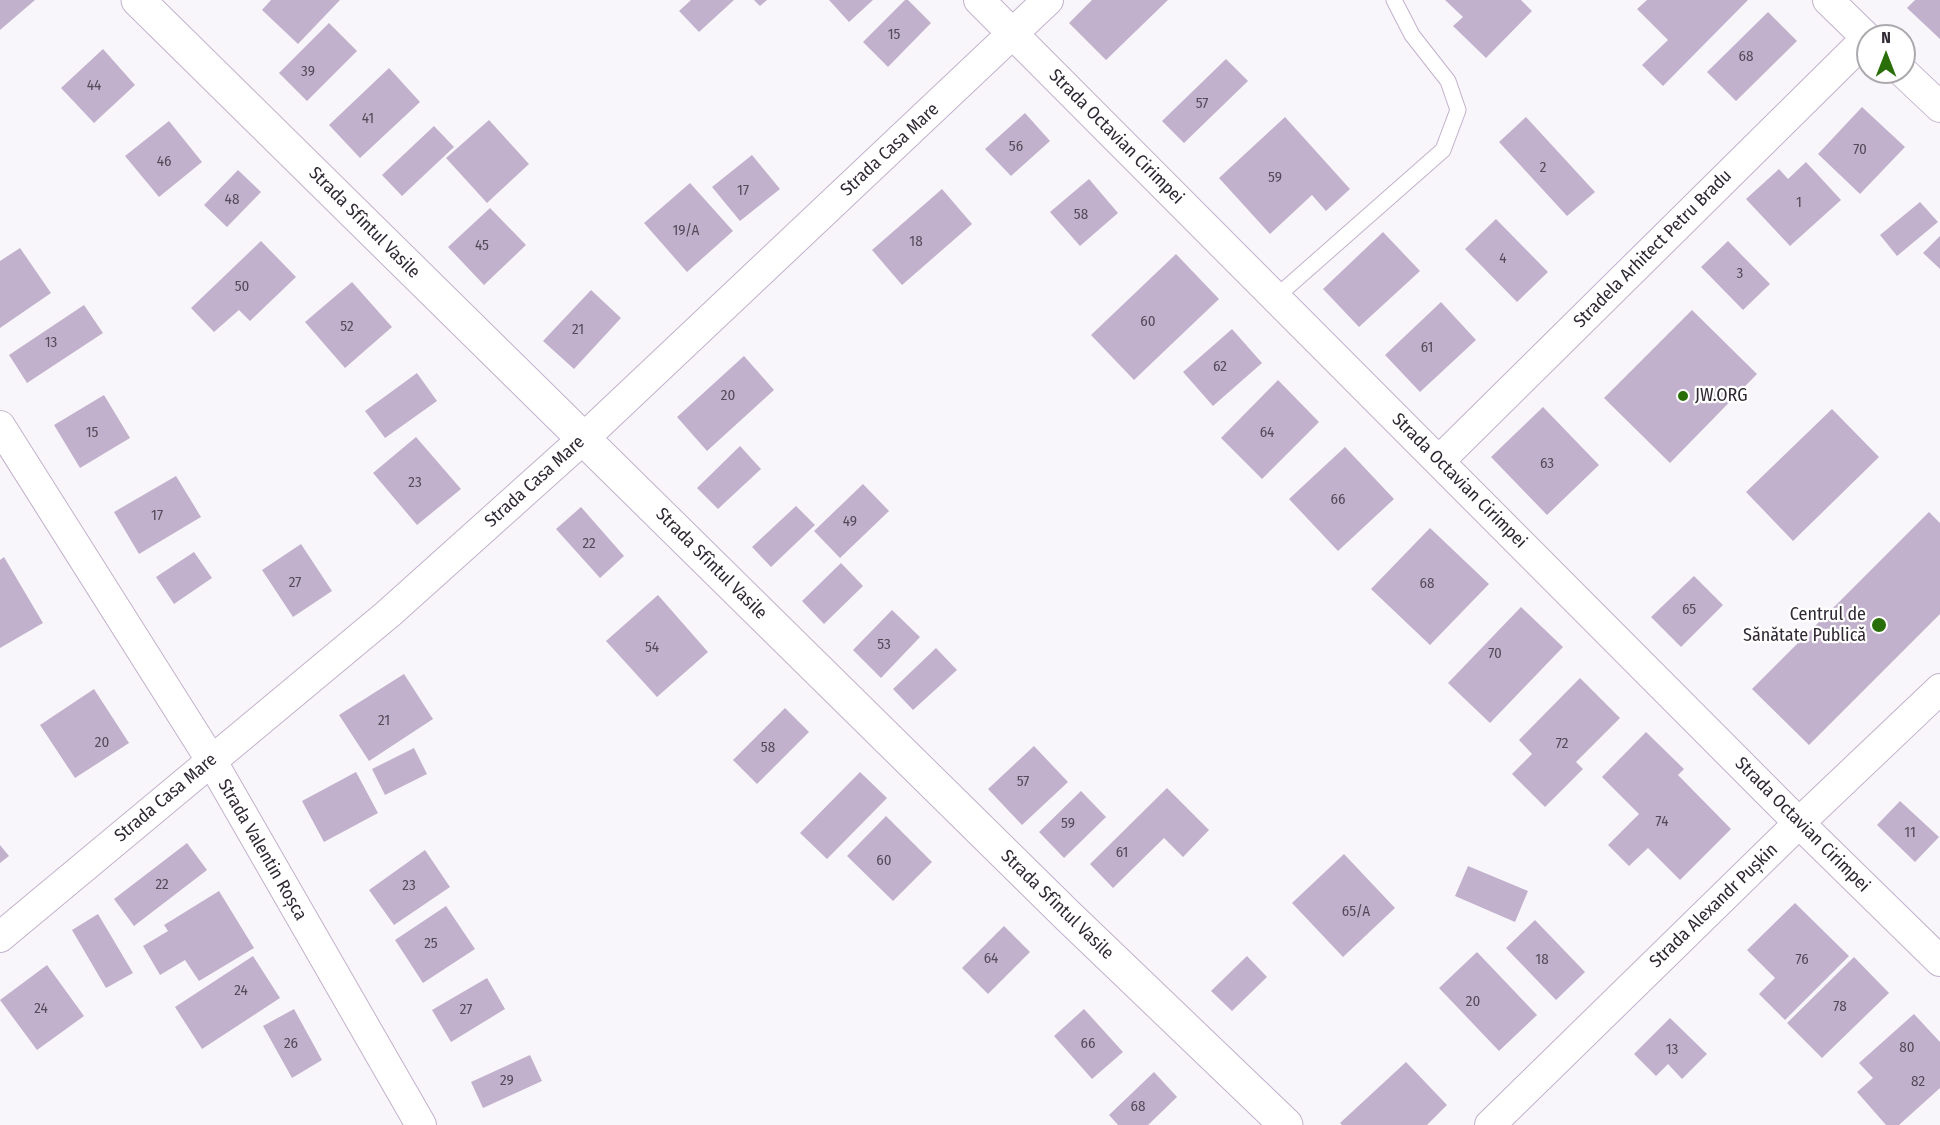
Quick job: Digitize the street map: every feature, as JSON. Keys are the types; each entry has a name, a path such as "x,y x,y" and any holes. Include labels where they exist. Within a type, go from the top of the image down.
{"street":[{"name":"Strada Sfîntul Vasile","path":"138,0 1067,915 1286,1125"},
{"name":"Strada Octavian Cirimpei","path":"979,0 1799,823 1940,961"},
{"name":"Strada Casa Mare","path":"0,937 388,614 583,439 1048,0"},
{"path":"1828,0 1856,27"},
{"name":"Stradela Arhitect Petru Bradu","path":"1439,460 1856,49"},
{"path":"1916,84 1940,107"},
{"name":"Strada Valentin Roșca","path":"0,426 211,760 422,1125"},
{"name":"Strada Alexandr Pușkin","path":"1490,1125 1799,823 1940,689"}],"lane":[{"path":"1276,297 1443,150 1447,140 1458,110 1448,81 1412,35 1394,0"}],"building":[{"path":"0,0 35,0 0,30"},
{"path":"271,0 340,0 298,44 262,10"},
{"path":"691,0 734,0 699,32 679,11"},
{"path":"754,0 767,0 760,6"},
{"path":"829,0 873,0 849,22"},
{"path":"905,0 908,0 931,23 888,67 863,42"},
{"path":"1092,0 1168,0 1106,60 1069,23"},
{"path":"1445,0 1521,0 1532,11 1486,58 1453,26 1463,17"},
{"path":"1647,0 1748,0 1663,86 1642,65 1668,40 1637,9"},
{"path":"1915,0 1940,0 1940,39 1907,8"},
{"path":"1768,12 1797,41 1736,101 1707,72"},
{"path":"329,23 357,51 307,101 279,73"},
{"path":"103,49 135,85 94,123 61,88"},
{"path":"1226,59 1248,81 1184,143 1162,121"},
{"path":"389,68 420,102 360,158 329,125"},
{"path":"1862,107 1905,147 1860,194 1818,154"},
{"path":"1025,113 1050,141 1011,176 985,149"},
{"path":"1285,117 1350,189 1326,211 1312,195 1270,234 1219,178"},
{"path":"1526,117 1595,192 1567,216 1499,142"},
{"path":"489,120 529,164 487,203 446,158"},
{"path":"169,121 202,162 159,197 125,156"},
{"path":"434,126 454,147 402,196 382,175"},
{"path":"752,155 780,189 740,221 712,187"},
{"path":"1806,162 1841,200 1790,246 1746,199 1779,169 1788,179"},
{"path":"238,170 261,192 227,227 204,205"},
{"path":"1089,179 1118,213 1080,246 1050,212"},
{"path":"690,183 733,231 687,272 644,223"},
{"path":"942,189 972,224 902,285 872,250"},
{"path":"1920,202 1938,222 1897,256 1880,235"},
{"path":"490,208 526,245 484,285 448,247"},
{"path":"1496,219 1548,272 1517,302 1465,249"},
{"path":"1383,232 1420,271 1359,327 1323,289"},
{"path":"1940,236 1940,269 1923,253"},
{"path":"261,241 296,277 250,321 239,310 214,332 191,308"},
{"path":"1728,241 1770,284 1743,310 1701,267"},
{"path":"20,248 51,293 0,328 0,261"},
{"path":"1176,254 1219,299 1134,380 1091,335"},
{"path":"352,282 392,327 345,368 305,322"},
{"path":"591,290 621,318 574,369 543,341"},
{"path":"1441,302 1476,340 1420,392 1385,355"},
{"path":"84,305 103,333 27,383 9,355"},
{"path":"1692,310 1757,374 1670,463 1604,398"},
{"path":"1232,329 1262,363 1213,406 1183,372"},
{"path":"744,356 774,390 707,451 677,417"},
{"path":"417,373 437,401 385,438 365,411"},
{"path":"1278,380 1319,422 1262,479 1221,438"},
{"path":"104,395 130,438 80,468 54,425"},
{"path":"1543,407 1599,465 1547,515 1491,457"},
{"path":"1832,409 1879,457 1793,541 1746,492"},
{"path":"416,437 461,489 417,525 373,473"},
{"path":"740,446 761,469 718,509 697,488"},
{"path":"1345,447 1394,499 1338,551 1289,499"},
{"path":"176,476 201,517 139,554 114,512"},
{"path":"863,484 889,511 840,558 814,531"},
{"path":"796,506 815,525 771,567 752,547"},
{"path":"581,507 624,556 600,578 556,529"},
{"path":"1929,512 1940,523 1940,614 1809,745 1752,689"},
{"path":"1430,528 1489,584 1430,645 1371,589"},
{"path":"301,544 332,591 293,617 262,570"},
{"path":"194,552 212,578 174,604 156,577"},
{"path":"4,557 43,623 0,648 0,560"},
{"path":"841,563 863,586 824,624 802,601"},
{"path":"1694,576 1723,605 1681,647 1651,617"},
{"path":"658,595 708,652 657,697 606,641"},
{"path":"1521,607 1563,647 1490,723 1448,683"},
{"path":"892,610 920,637 881,678 853,650"},
{"path":"936,648 957,670 913,710 893,689"},
{"path":"404,674 433,719 369,761 339,715"},
{"path":"1580,678 1620,718 1576,762 1583,769 1545,807 1512,774 1532,754 1519,740"},
{"path":"94,689 129,743 75,778 40,725"},
{"path":"785,708 809,732 757,784 733,760"},
{"path":"1646,732 1684,769 1678,775 1731,829 1680,880 1648,848 1629,866 1608,845 1639,814 1602,777"},
{"path":"1034,746 1068,782 1022,825 988,789"},
{"path":"414,748 427,774 385,795 372,769"},
{"path":"356,772 378,813 324,842 302,801"},
{"path":"860,772 887,798 827,859 800,833"},
{"path":"1167,788 1209,830 1183,857 1164,838 1113,888 1090,864"},
{"path":"1081,791 1106,817 1064,858 1039,832"},
{"path":"1900,801 1939,837 1915,862 1877,825"},
{"path":"886,816 932,862 893,901 847,856"},
{"path":"187,843 207,870 134,926 114,899"},
{"path":"0,845 9,856 0,863"},
{"path":"425,850 450,887 394,925 369,890"},
{"path":"1344,854 1395,908 1343,957 1292,903"},
{"path":"1468,866 1528,891 1515,922 1455,896"},
{"path":"219,891 254,948 199,981 185,960 160,975 143,946 168,931 164,925"},
{"path":"1795,903 1849,956 1785,1020 1759,994 1775,978 1747,950"},
{"path":"446,906 475,949 423,983 395,940"},
{"path":"98,914 133,973 106,988 72,930"},
{"path":"1535,920 1585,972 1556,1000 1506,948"},
{"path":"1004,926 1030,952 988,994 962,968"},
{"path":"1477,952 1537,1015 1499,1051 1439,988"},
{"path":"253,956 280,998 202,1049 175,1007"},
{"path":"1247,956 1267,977 1232,1011 1211,991"},
{"path":"1854,957 1889,993 1822,1058 1787,1023"},
{"path":"47,965 84,1016 37,1050 0,1000"},
{"path":"487,978 505,1009 451,1042 432,1010"},
{"path":"294,1009 322,1060 292,1078 263,1026"},
{"path":"1084,1009 1123,1052 1092,1079 1054,1036"},
{"path":"1914,1014 1940,1042 1940,1088 1899,1125 1886,1125 1857,1092 1873,1078 1859,1063"},
{"path":"1670,1018 1707,1054 1682,1079 1668,1064 1656,1076 1634,1054"},
{"path":"530,1055 542,1081 483,1108 471,1082"},
{"path":"1406,1062 1447,1105 1427,1125 1342,1125 1340,1123"},
{"path":"1154,1072 1177,1097 1148,1125 1118,1125 1109,1115"}],"place":[{"name":"JW.ORG","path":"1683,396"},
{"name":"Centrul de Sănătate Publică","path":"1879,625"}]}
